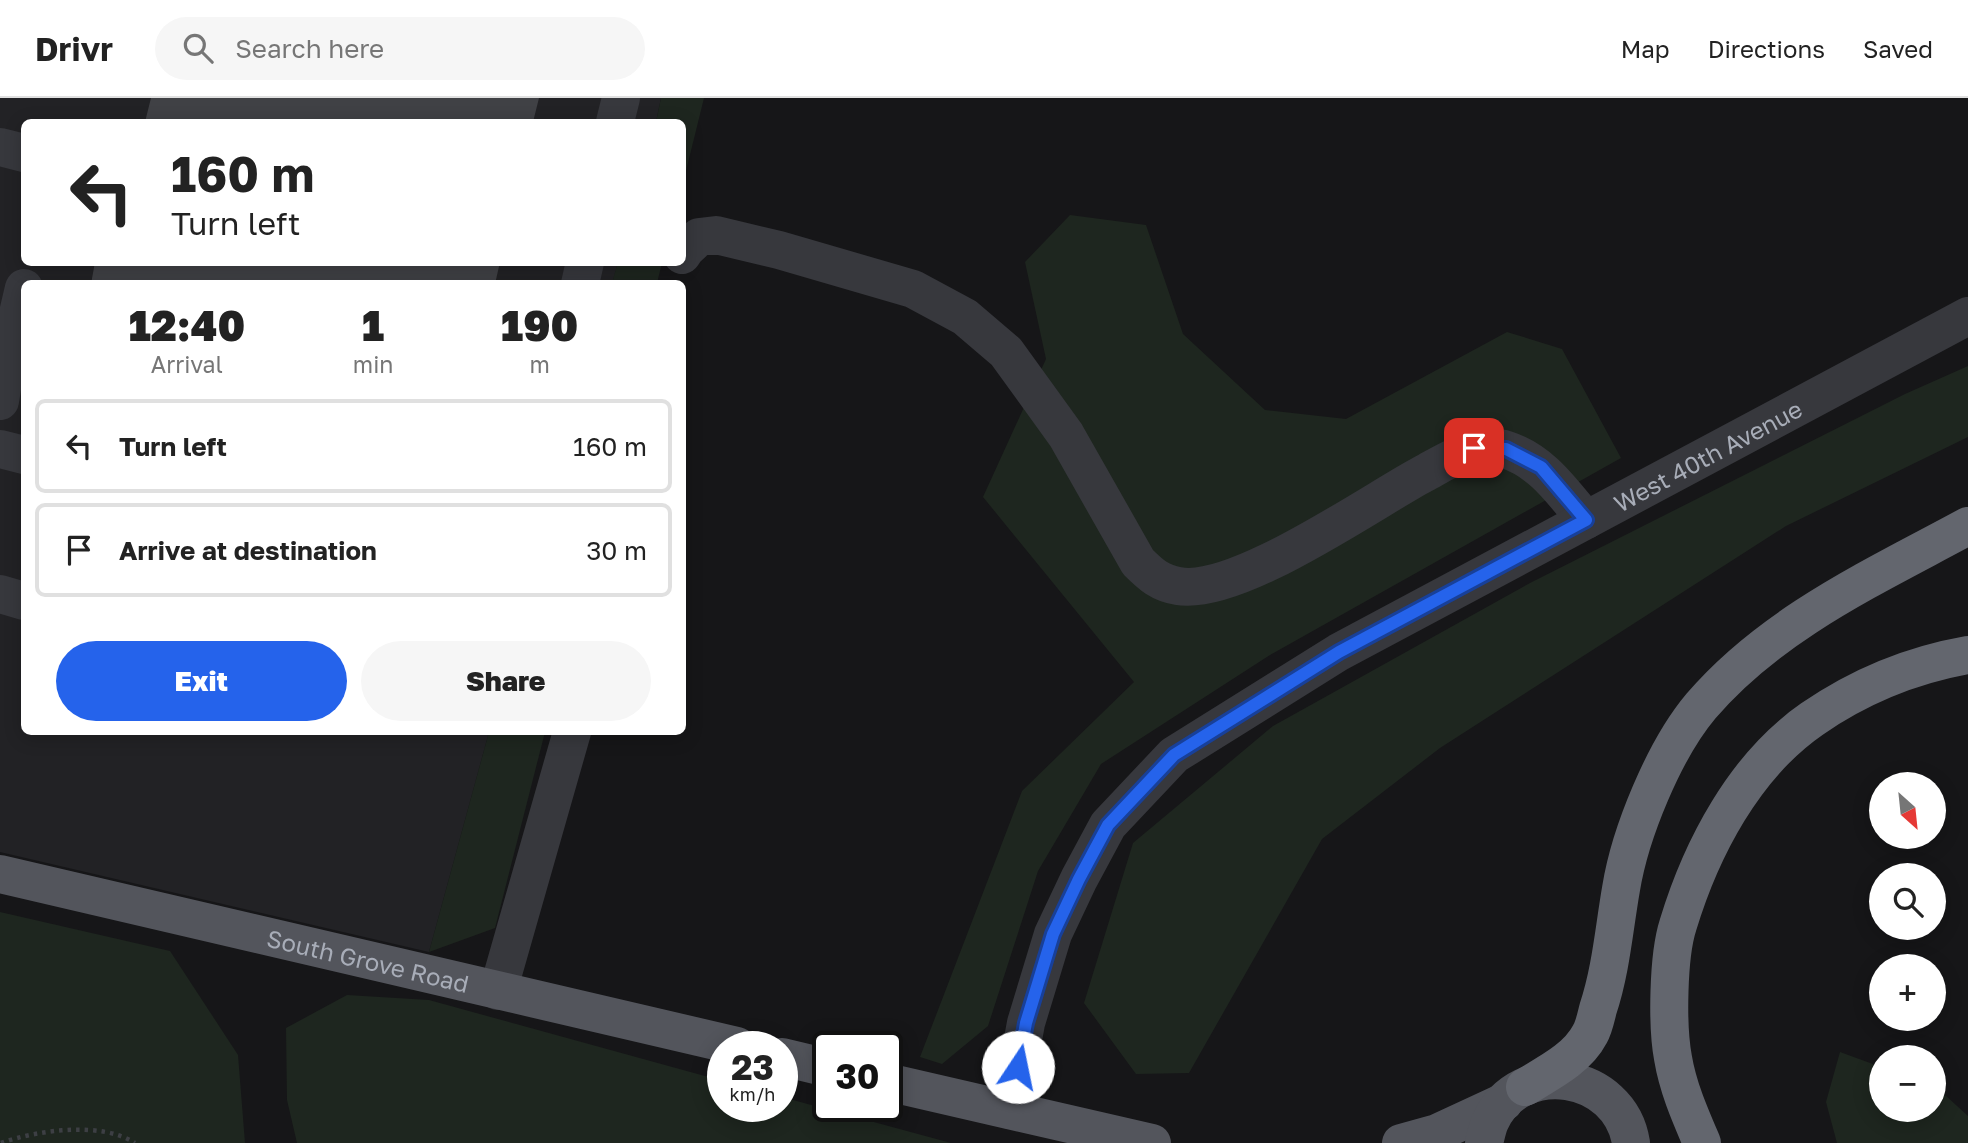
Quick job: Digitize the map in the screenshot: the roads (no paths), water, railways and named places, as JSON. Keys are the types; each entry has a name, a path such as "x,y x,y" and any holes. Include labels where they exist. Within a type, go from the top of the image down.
{"highway":[{"path":"1515,1095 1564,1063 1590,1035 1606,986 1621,886 1632,841 1673,748 1701,707 1760,648 1843,593 1968,526"},
{"path":"1702,1143 1686,1107 1672,1056 1669,986 1677,928 1699,868 1730,807 1768,758 1810,720 1874,682 1932,661 1968,655"}],"main road":[{"name":"South Grove Road","path":"0,874 707,1039"},
{"path":"1401,1143 1437,1133 1549,1080 1575,1082 1598,1091 1617,1108 1629,1131 1631,1143"},
{"path":"903,1086 1152,1143"},
{"path":"1484,1143 1490,1121 1515,1095"}],"street":[{"path":"616,119 621,98"},
{"path":"0,147 21,152"},
{"path":"686,248 699,237 716,235 779,250 913,289 965,317 1006,352 1066,435 1138,562 1154,579 1180,587 1216,584 1286,554 1396,489 1474,448 1506,449 1541,467 1586,520"},
{"path":"8,374 21,307"},
{"name":"West 40th Avenue","path":"1010,1110 1026,1023 1053,934 1108,825 1174,755 1339,652 1968,316"},
{"path":"0,449 21,454"},
{"path":"0,594 21,600"},
{"path":"498,991 571,735"}]}
